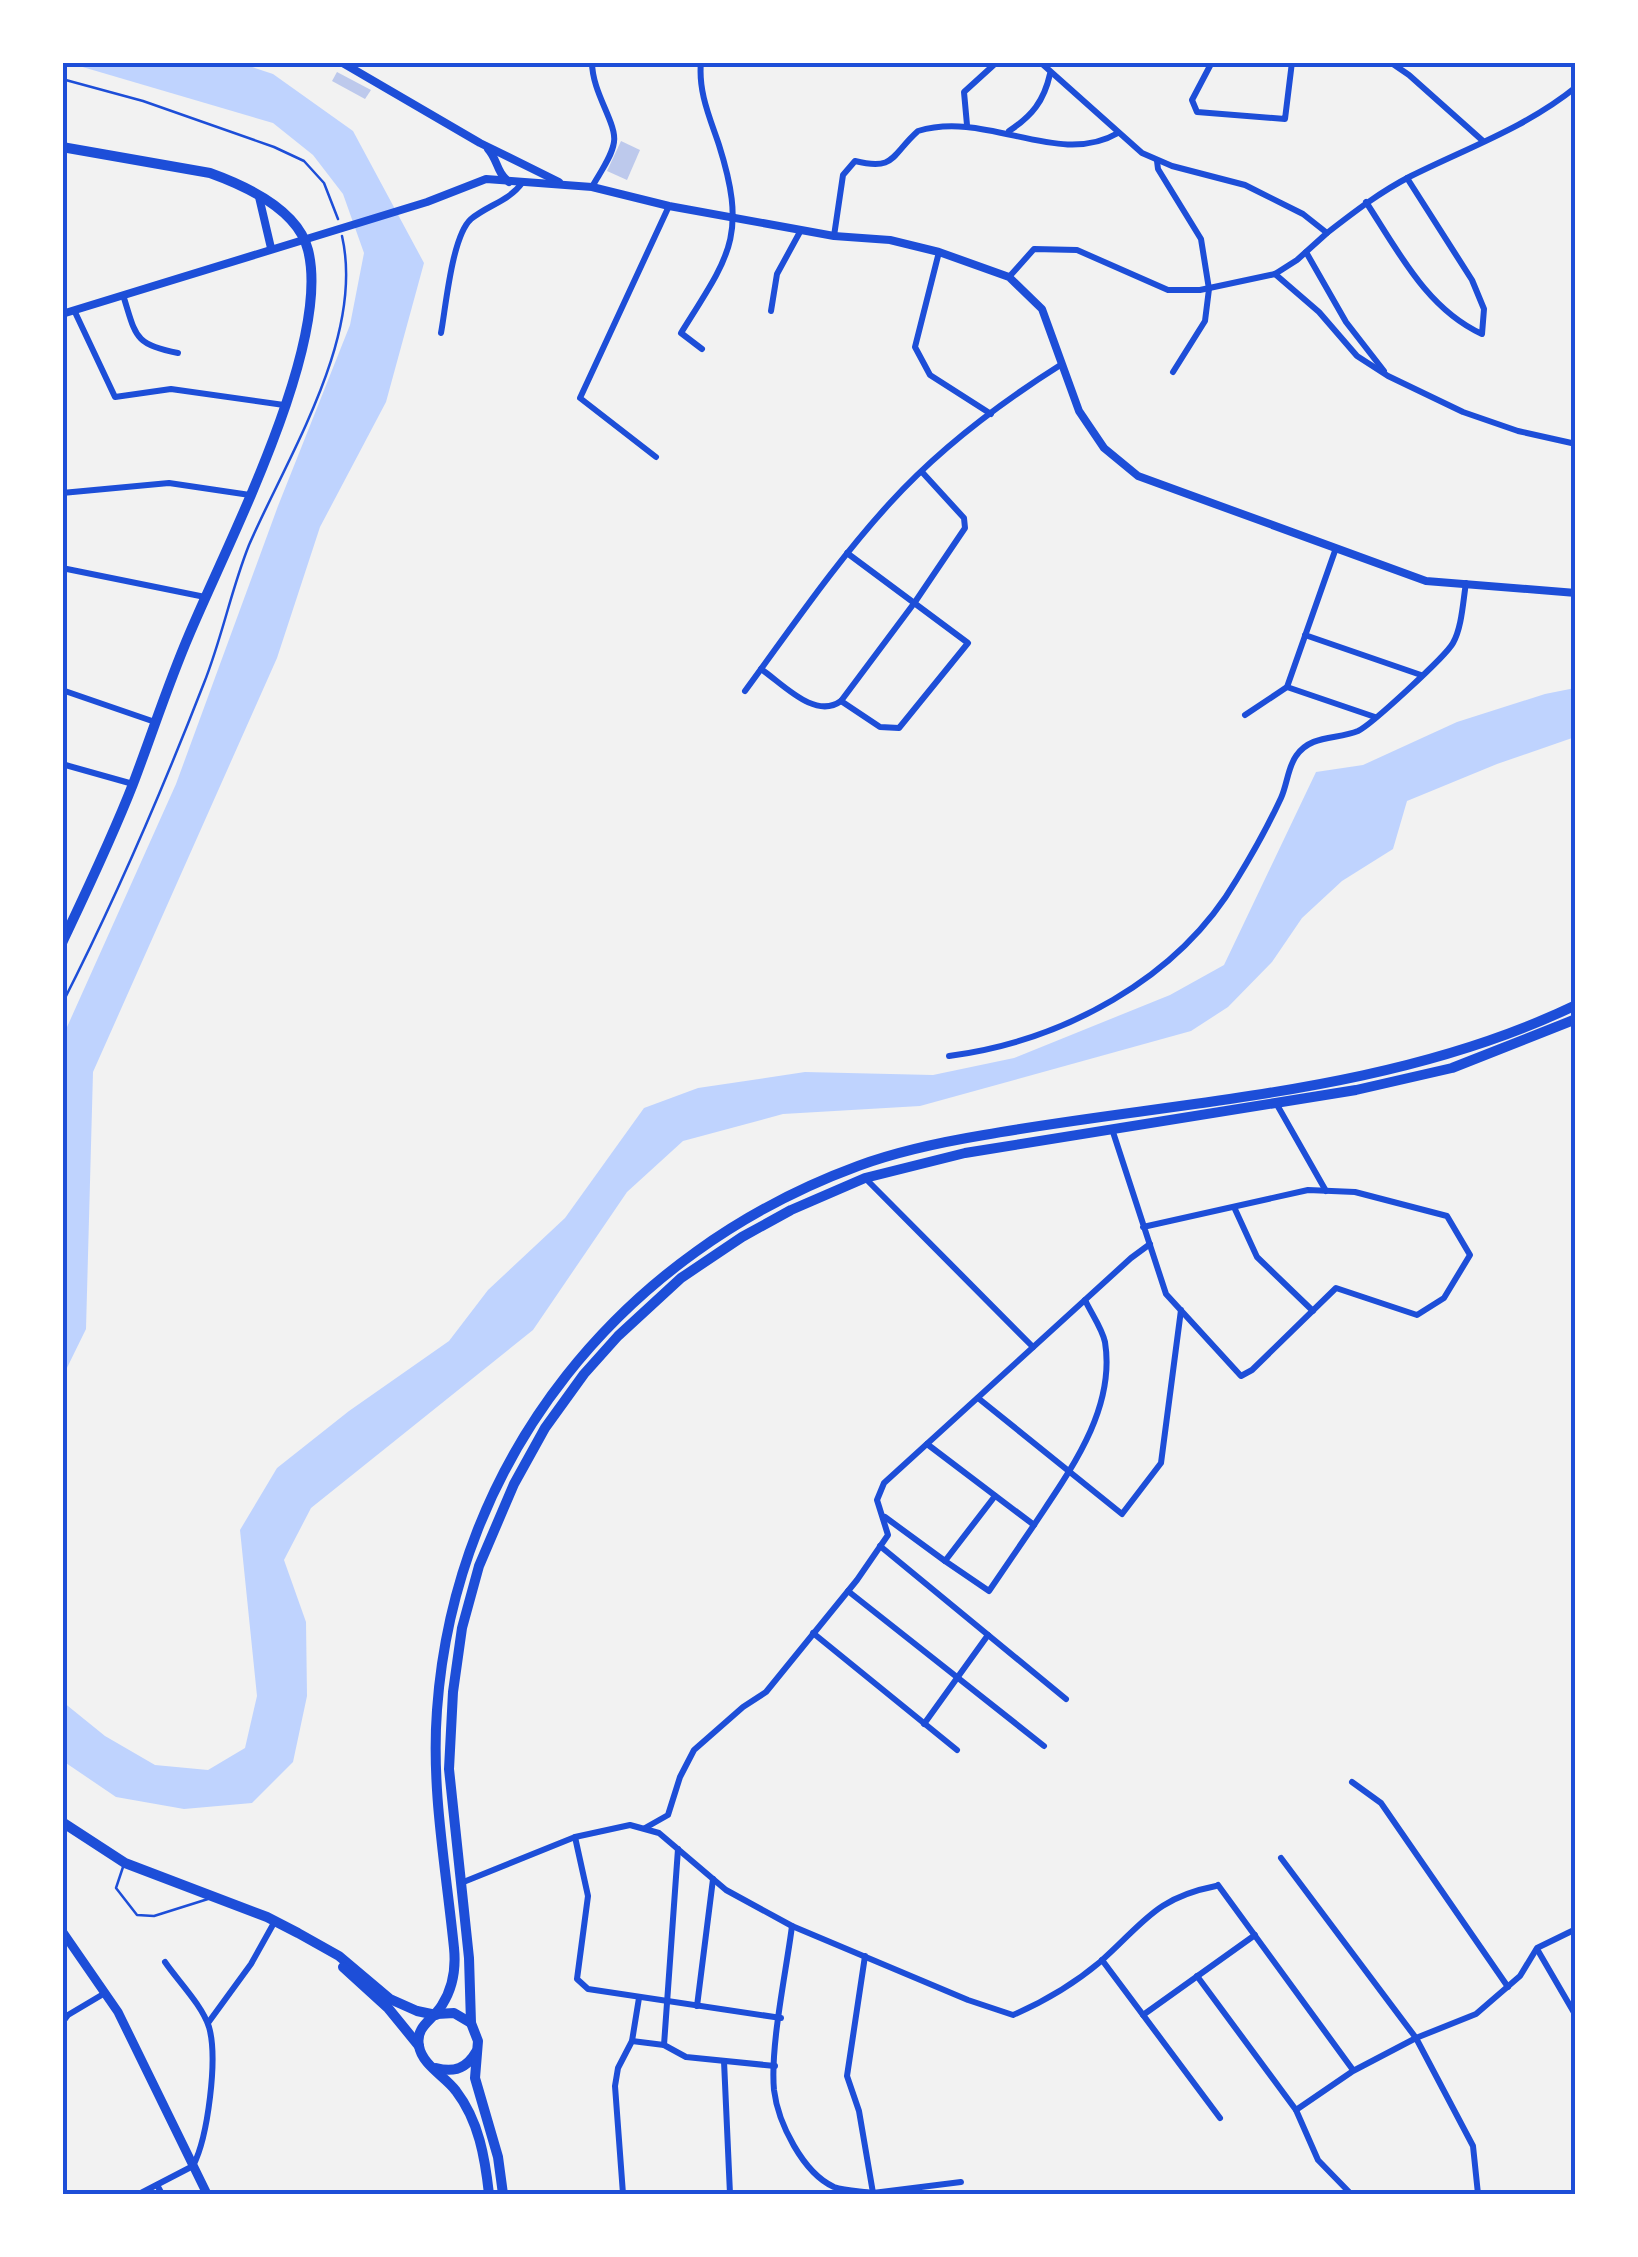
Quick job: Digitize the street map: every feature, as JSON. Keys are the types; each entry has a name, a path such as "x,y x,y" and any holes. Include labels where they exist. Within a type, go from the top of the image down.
{"main road":[{"path":"62,147 210,173 259,197 285,214 307,244 312,300 284,405 250,496 133,784 62,943"},
{"path":"419,2046 422,2027 446,2000 456,1965 434,1772 447,1631 467,1562 490,1498 518,1444 582,1355 657,1279 771,1204 864,1164 985,1135 1235,1097 1420,1063 1489,1042 1576,1005"},
{"path":"504,2194 475,2078 478,2041 471,2023 469,1958 449,1769 453,1692 462,1628 479,1566 499,1515 546,1428 584,1374 618,1336 682,1278 742,1237 790,1210 865,1178 965,1153 1356,1090 1452,1068 1576,1019"},
{"path":"62,1822 125,1863 298,1933 339,1956 390,1999 416,2012 454,2013 471,2023"},
{"path":"62,1931 105,1993 207,2194"},
{"path":"298,1933 388,2008 422,2055 457,2092 471,2116 484,2154 489,2194"},
{"path":"435,2068 445,2071 464,2066 476,2051"}],"street":[{"path":"342,62 480,143 562,184"},
{"path":"592,62 597,95 614,140 592,188"},
{"path":"701,62 701,88 728,174 734,217 730,244 716,276 681,332 702,349"},
{"path":"967,125 964,92 997,62"},
{"path":"1040,62 1118,133 1157,160 1245,185 1302,214 1326,233"},
{"path":"1212,62 1192,100 1196,112 1285,119 1292,62"},
{"path":"1390,62 1483,141"},
{"path":"1008,132 1026,120 1042,100 1050,74"},
{"path":"1008,277 1034,249 1077,250 1168,290 1209,289 1275,274 1366,202 1542,112 1576,87"},
{"path":"834,236 844,176 855,161 882,165 894,159 918,132 967,125 1076,146 1097,143 1118,133"},
{"path":"480,143 491,151 496,167 509,182"},
{"path":"1157,160 1158,169 1201,240 1209,289 1204,320 1174,372"},
{"path":"486,180 496,167"},
{"path":"1366,202 1421,285 1457,323 1482,334 1484,310 1472,280 1407,178"},
{"path":"62,314 427,202 486,180 592,188 834,236 890,240 1008,277 1042,309 1079,411 1104,448 1138,476 1426,581 1576,592"},
{"path":"441,333 455,259 467,222 492,204 514,195 522,183"},
{"path":"259,197 272,248"},
{"path":"656,457 580,398 670,206"},
{"path":"771,311 777,274 802,230"},
{"path":"938,252 915,347 930,375 991,414"},
{"path":"1306,252 1346,322 1388,376"},
{"path":"1275,274 1318,312 1357,356 1388,376 1463,412 1576,444"},
{"path":"123,295 136,335 150,348 178,353"},
{"path":"74,310 115,397 171,389 284,405"},
{"path":"745,691 847,553 892,500 991,414 1062,364"},
{"path":"761,669 816,708 832,707 841,701 915,602 966,524 922,472"},
{"path":"62,493 169,483 250,496"},
{"path":"1244,715 1287,687 1336,548"},
{"path":"841,701 880,728 900,728 968,642 847,553"},
{"path":"62,568 206,597"},
{"path":"949,1056 992,1050 1043,1034 1130,990 1174,956 1213,918 1238,879 1282,796 1295,757 1309,743 1360,730 1454,642 1466,583"},
{"path":"1305,635 1421,675"},
{"path":"1287,687 1375,717"},
{"path":"62,690 155,722"},
{"path":"62,764 133,784"},
{"path":"1276,1103 1326,1191"},
{"path":"1112,1129 1143,1228 1166,1294 1241,1376 1252,1370 1336,1288 1418,1315 1444,1298 1470,1255 1447,1216 1355,1192 1308,1190 1143,1228"},
{"path":"865,1178 1033,1348"},
{"path":"1234,1207 1257,1257 1313,1311"},
{"path":"644,1828 668,1815 694,1750 766,1692 888,1535 877,1500 884,1483 1150,1244"},
{"path":"884,1516 989,1591 1084,1450 1106,1379 1104,1339 1085,1300"},
{"path":"978,1398 1122,1514 1161,1463 1181,1310"},
{"path":"927,1444 1034,1524"},
{"path":"946,1561 996,1496"},
{"path":"880,1546 1066,1699"},
{"path":"848,1591 1044,1746"},
{"path":"813,1633 957,1750"},
{"path":"924,1724 988,1635"},
{"path":"1352,1782 1381,1803 1508,1987"},
{"path":"460,1884 576,1838 630,1824 659,1833 726,1890 792,1926 1012,2015 1035,2005 1102,1960 1160,1906 1182,1893 1217,1886 1353,2071"},
{"path":"576,1838 588,1896 577,1978 588,1988 781,2018"},
{"path":"664,2045 678,1850"},
{"path":"1282,1858 1416,2038 1472,2146 1478,2194"},
{"path":"697,2006 713,1879"},
{"path":"208,2023 251,1964 275,1921"},
{"path":"792,1926 774,2093 792,2143 806,2167 835,2187 873,2194 961,2182"},
{"path":"1296,2110 1353,2071 1416,2038 1476,2014 1520,1976 1537,1948 1576,1929"},
{"path":"1143,2015 1255,1935"},
{"path":"1537,1948 1576,2016"},
{"path":"865,1956 847,2076 859,2111 873,2194"},
{"path":"1102,1960 1220,2118"},
{"path":"140,2194 193,2166 205,2127 210,2077 208,2023 165,1962"},
{"path":"1197,1976 1296,2110 1318,2160 1351,2194"},
{"path":"62,2023 68,2015 105,1993"},
{"path":"623,2194 614,2086 632,2041 640,1998"},
{"path":"632,2041 664,2045 686,2057 775,2066"},
{"path":"724,2061 730,2194"},
{"path":"157,2185 162,2194"}],"lane":[{"path":"125,1863 116,1888 137,1915 154,1916 213,1898"}],"water":[{"path":"69,63 240,63 273,74 353,131 424,263 386,402 320,527 277,658 93,1072 86,1329 63,1376 63,1036 176,784 278,506 350,325 364,253 343,194 313,155 273,123"},
{"path":"1575,688 1575,737 1407,801 1393,849 1342,881 1302,918 1272,962 1228,1007 1191,1031 920,1106 783,1114 683,1141 627,1192 533,1330 311,1508 284,1560 306,1622 307,1696 293,1762 252,1803 184,1809 116,1797 63,1761 63,1702 105,1736 155,1765 208,1770 245,1748 257,1696 240,1530 277,1468 349,1411 449,1341 488,1290 565,1218 644,1108 698,1088 805,1072 933,1075 1014,1058 1170,995 1224,965 1316,772 1363,765 1457,722"}],"building":[{"path":"337,72 371,90 365,99 332,81"},
{"path":"621,141 640,150 627,180 607,171"}]}
